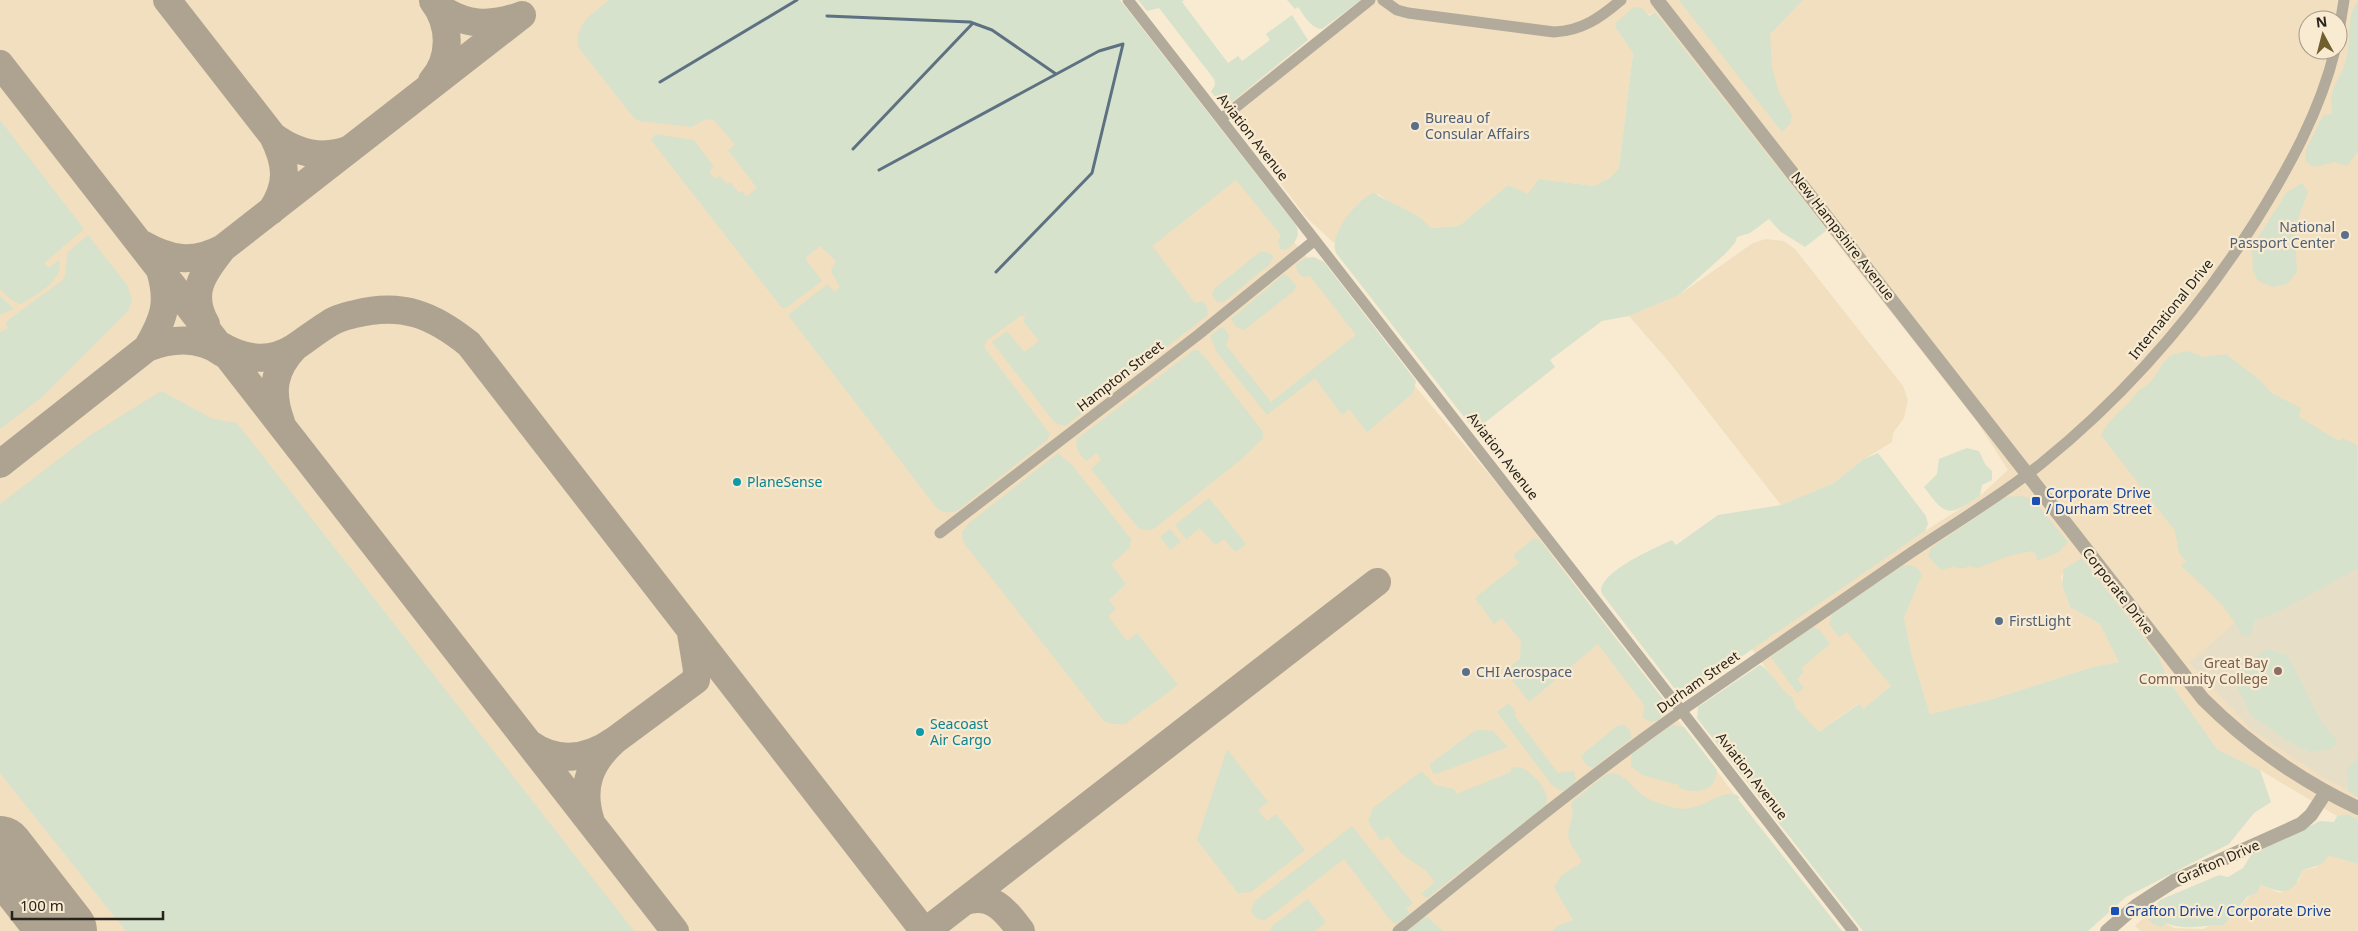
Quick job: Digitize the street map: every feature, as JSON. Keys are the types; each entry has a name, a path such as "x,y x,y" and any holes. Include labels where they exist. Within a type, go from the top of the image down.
{"street":[{"name":"Aviation Avenue","path":"1128,0 1853,931"},
{"path":"1221,119 1370,0"},
{"path":"1383,0 1397,10 1408,13 1554,32 1570,30 1589,24 1621,0"},
{"name":"New Hampshire Avenue","path":"1657,0 2027,474"},
{"name":"International Drive","path":"2027,474 2084,427 2144,368 2199,303 2238,248 2290,161 2322,92 2332,60"},
{"name":"Hampton Street","path":"940,533 1198,335 1315,240"},
{"name":"Durham Street","path":"1398,931 1625,753 1682,711 2027,474"},
{"name":"Corporate Drive","path":"2027,474 2203,699 2264,753 2326,792 2358,808"},
{"name":"Grafton Drive","path":"2107,931 2137,905 2174,881 2301,824 2311,815 2326,792"}],"shaded area":[{"path":"0,0 1103,0 1238,175 1508,497 1738,799 1620,931 0,931"},
{"path":"1361,0 2358,0 2358,819 2346,814 2337,816 2260,770 2217,749 2169,681 2158,656 2082,558 2061,576 2070,607 2100,624 2120,662 2089,668 1993,699 1930,714 1912,656 1904,618 1922,575 1876,666 1891,686 1863,709 1858,704 1819,732 1804,719 1796,708 1793,698 1783,691 1752,649 1925,531 1980,496 2008,470 1978,423 1655,12 1616,28 1633,53 1619,168 1610,178 1594,186 1539,179 1528,195 1508,185 1459,226 1432,228 1418,216 1401,209 1378,194 1355,209 1340,229 1334,243 1306,217 1220,103 1223,105 1231,103"},
{"path":"1766,239 1784,241 1795,249 1903,386 1908,400 1904,418 1893,433 1892,442 1864,459 1834,483 1781,505 1670,363 1629,316 1679,295 1753,243"},
{"name":"Great Bay Community College","path":"2358,564 2358,794 2327,780 2253,731 2189,663 2248,611"},
{"path":"2327,854 2358,864 2358,931 2141,931 2135,926 2149,912 2150,920 2166,923 2174,928 2203,929 2212,925 2224,925 2259,885 2280,893 2299,880 2302,871 2317,867"}],"green space":[{"path":"609,0 1120,0 1295,224 1298,235 1289,248 1285,250 1280,249 1278,241 1281,235 1236,180 1152,246 1195,303 1201,301 1206,304 1208,315 1065,426 1055,423 992,342 1007,331 1024,352 1039,341 1024,322 1025,315 1020,316 986,341 984,347 1050,434 1047,440 958,510 943,512 936,507 788,315 828,284 834,292 840,287 831,271 836,261 820,246 805,258 822,281 786,308 782,308 651,140 656,134 694,140 714,167 709,171 715,179 720,176 727,184 730,182 739,193 742,191 746,197 757,188 728,150 735,145 714,120 706,119 692,127 640,121 634,118 579,48 579,32 582,26 591,15"},
{"path":"1138,0 1184,0 1182,2 1228,63 1238,56 1242,61 1270,40 1266,34 1292,15 1308,40 1233,101 1223,105 1211,92 1215,85 1214,79 1159,8 1147,11"},
{"path":"1287,0 1361,0 1322,29 1311,24 1298,7 1295,9"},
{"path":"1679,0 1803,0 1770,34 1772,67 1778,90 1792,116 1790,124 1782,132"},
{"path":"2358,0 2358,151 2347,166 2335,162 2314,167 2305,161 2306,150 2323,115 2332,114 2331,104 2334,89 2346,60 2348,60 2350,20"},
{"path":"1634,7 1641,7 1649,16 1655,12 1827,230 1805,247 1781,232 1769,219 1750,233 1737,237 1735,243 1725,254 1679,295 1629,316 1602,321 1550,360 1555,367 1482,425 1471,426 1336,253 1336,237 1352,210 1373,193 1418,216 1432,228 1459,226 1508,185 1528,194 1539,179 1594,186 1610,178 1619,168 1633,53 1616,28 1616,23"},
{"path":"0,120 84,229 44,263 48,268 59,260 57,275 53,281 21,304 13,301 0,289"},
{"path":"2302,183 2308,192 2297,221 2295,234 2297,272 2287,284 2273,287 2258,281 2253,271 2252,247 2287,192"},
{"path":"88,235 127,285 132,299 129,310 42,397 0,429 0,332 8,328 6,324 8,320 63,280 66,273 67,253"},
{"path":"1261,251 1271,254 1273,257 1271,263 1224,302 1217,302 1212,295 1214,289"},
{"path":"1314,257 1324,262 1416,381 1413,393 1367,432 1349,409 1342,415 1315,378 1267,415 1218,354 1210,336 1221,327 1225,329 1229,336 1226,345 1271,402 1356,335 1310,276 1303,277 1297,272 1296,264 1306,258"},
{"path":"1284,274 1296,286 1294,291 1244,330 1236,327 1231,319"},
{"path":"0,296 14,309 0,315"},
{"path":"1194,350 1198,350 1208,361 1263,432 1263,438 1244,457 1155,528 1151,530 1139,529 1091,469 1101,460 1097,453 1086,461 1076,444 1078,438"},
{"path":"2188,351 2203,357 2226,354 2262,382 2271,393 2301,408 2299,417 2339,441 2343,438 2357,445 2358,568 2280,611 2254,621 2251,636 2241,635 2223,607 2207,589 2181,566 2186,561 2179,553 2175,531 2101,435 2109,422 2131,401 2140,389 2150,383 2167,359 2174,354"},
{"path":"161,391 213,419 237,423 634,931 126,931 0,773 0,504 89,436"},
{"path":"1967,448 1979,451 1985,464 1992,471 1992,480 1982,485 1980,496 1962,507 1949,511 1938,505 1924,487 1937,474 1939,459"},
{"path":"1058,453 1072,465 1131,539 1130,548 1111,564 1126,584 1109,600 1116,609 1108,616 1127,641 1137,633 1178,685 1125,724 1112,724 1104,721 963,542 962,532 969,523"},
{"path":"1878,453 1926,516 1928,524 1925,531 1687,694 1678,693 1602,594 1602,586 1607,578 1628,562 1672,540 1676,545 1718,515 1781,505 1834,483 1864,459"},
{"path":"2021,496 2033,499 2068,542 2059,552 2037,561 2036,555 2032,551 2008,556 1978,568 1969,566 1956,568 1955,566 1941,570 1928,556 1931,548 2005,497"},
{"path":"1209,498 1246,544 1235,552 1224,539 1215,545 1200,528 1186,539 1175,525"},
{"path":"1170,529 1181,542 1170,550 1160,537"},
{"path":"1533,539 1538,539 1541,542 1663,699 1665,709 1659,720 1651,722 1643,717 1645,706 1598,644 1529,702 1505,670 1520,659 1521,641 1502,618 1494,624 1475,598 1519,563 1514,557 1515,554"},
{"path":"2082,558 2158,656 2169,681 2217,749 2260,770 2271,802 2254,813 2229,844 2126,897 2088,931 1863,931 1697,718 1698,707 1760,665 1793,698 1796,708 1819,732 1859,704 1863,709 1891,686 1847,632 1839,637 1829,624 1832,614 1905,565 1914,566 1922,575 1904,618 1912,656 1930,714 1993,699 2089,668 2119,662 2100,624 2070,607 2062,584 2064,569"},
{"path":"1813,627 1820,630 1830,644 1801,668 1804,672 1797,679 1804,688 1797,693 1771,657"},
{"path":"2269,649 2288,656 2322,723 2338,741 2331,749 2310,752 2286,740 2252,716 2234,677 2260,653"},
{"path":"1509,703 1516,713 1514,715 1558,773 1574,771 1576,778 1573,786 1562,791 1552,785 1497,712"},
{"path":"1624,725 1629,729 1632,738 1593,768 1586,765 1581,756 1617,726"},
{"path":"1672,725 1684,727 1717,770 1713,783 1704,790 1692,791 1679,788 1679,785 1642,775 1631,766 1633,753"},
{"path":"1478,730 1493,731 1508,747 1436,774 1432,772 1430,764"},
{"path":"1227,749 1268,802 1258,810 1267,821 1276,814 1305,850 1251,892 1238,893 1197,840"},
{"path":"2358,758 2358,797 2348,791 2347,768"},
{"path":"1518,767 1534,776 1543,787 1547,799 1546,805 1427,898 1421,894 1435,882 1426,871 1401,853 1388,836 1381,841 1368,821 1373,808 1422,772 1435,785 1454,789 1456,794 1511,772 1511,768"},
{"path":"1611,773 1624,778 1646,797 1675,808 1693,808 1723,795 1737,795 1740,798 1738,799 1842,931 1552,931 1558,926 1573,920 1554,887 1561,876 1582,862 1568,837 1573,816 1572,802 1605,775"},
{"path":"2346,814 2358,819 2358,864 2328,855 2320,864 2302,871 2294,885 2286,891 2274,890 2260,885 2257,893 2248,896 2224,925 2180,927 2166,923 2162,927 2155,925 2149,920 2149,912 2160,900 2219,875 2228,877 2243,868 2251,855 2320,821 2334,822 2337,816"},
{"path":"1352,826 1413,903 1406,908 1410,914 1396,924 1391,921 1344,859 1265,920 1257,919 1251,911 1255,901"},
{"path":"1308,899 1326,922 1315,931 1270,931 1273,925"},
{"path":"1427,917 1443,931 1408,931 1423,918"}],"waterway":[{"path":"660,82 797,0"},
{"path":"827,16 970,22 992,30 1056,74"},
{"path":"853,149 973,23"},
{"path":"879,170 1099,51 1123,44 1092,173 996,272"}],"taxiway":[{"path":"167,0 273,136 278,146 284,174 281,192 271,211"},
{"path":"432,81 439,72 443,62 447,41 443,20 433,1"},
{"path":"223,248 522,15 488,23 467,21 446,12 436,5"},
{"path":"0,64 675,931"},
{"path":"273,136 291,147 310,153 330,154 350,149"},
{"path":"142,244 162,254 182,258 202,256 223,248 209,266 200,284 198,303 206,324"},
{"path":"147,348 158,328 164,310 165,292 160,270"},
{"path":"295,347 339,318 372,311 388,310 402,311 430,319 443,325 469,344 924,931"},
{"path":"0,464 147,348 167,342 186,340 205,344 224,354"},
{"path":"220,345 239,354 258,358 276,356 295,347 282,364 276,382 275,401 281,422"},
{"path":"926,931 1377,582"},
{"path":"615,740 696,680 697,670 691,633"},
{"path":"530,744 551,754 573,757 594,751 615,740 599,758 589,777 586,798 591,822"},
{"path":"963,902 973,899 990,901 1010,916 1021,931"}],"runway":[{"path":"0,850 63,931"}],"place":[{"name":"Bureau of Consular Affairs","path":"1415,126"},
{"name":"National Passport Center","path":"2345,235"},
{"name":"PlaneSense","path":"737,482"},
{"name":"Corporate Drive / Durham Street","path":"2036,501"},
{"name":"FirstLight","path":"1999,621"},
{"name":"Great Bay Community College","path":"2278,671"},
{"name":"CHI Aerospace","path":"1466,672"},
{"name":"Seacoast Air Cargo","path":"920,732"},
{"name":"Grafton Drive / Corporate Drive","path":"2115,911"}]}
